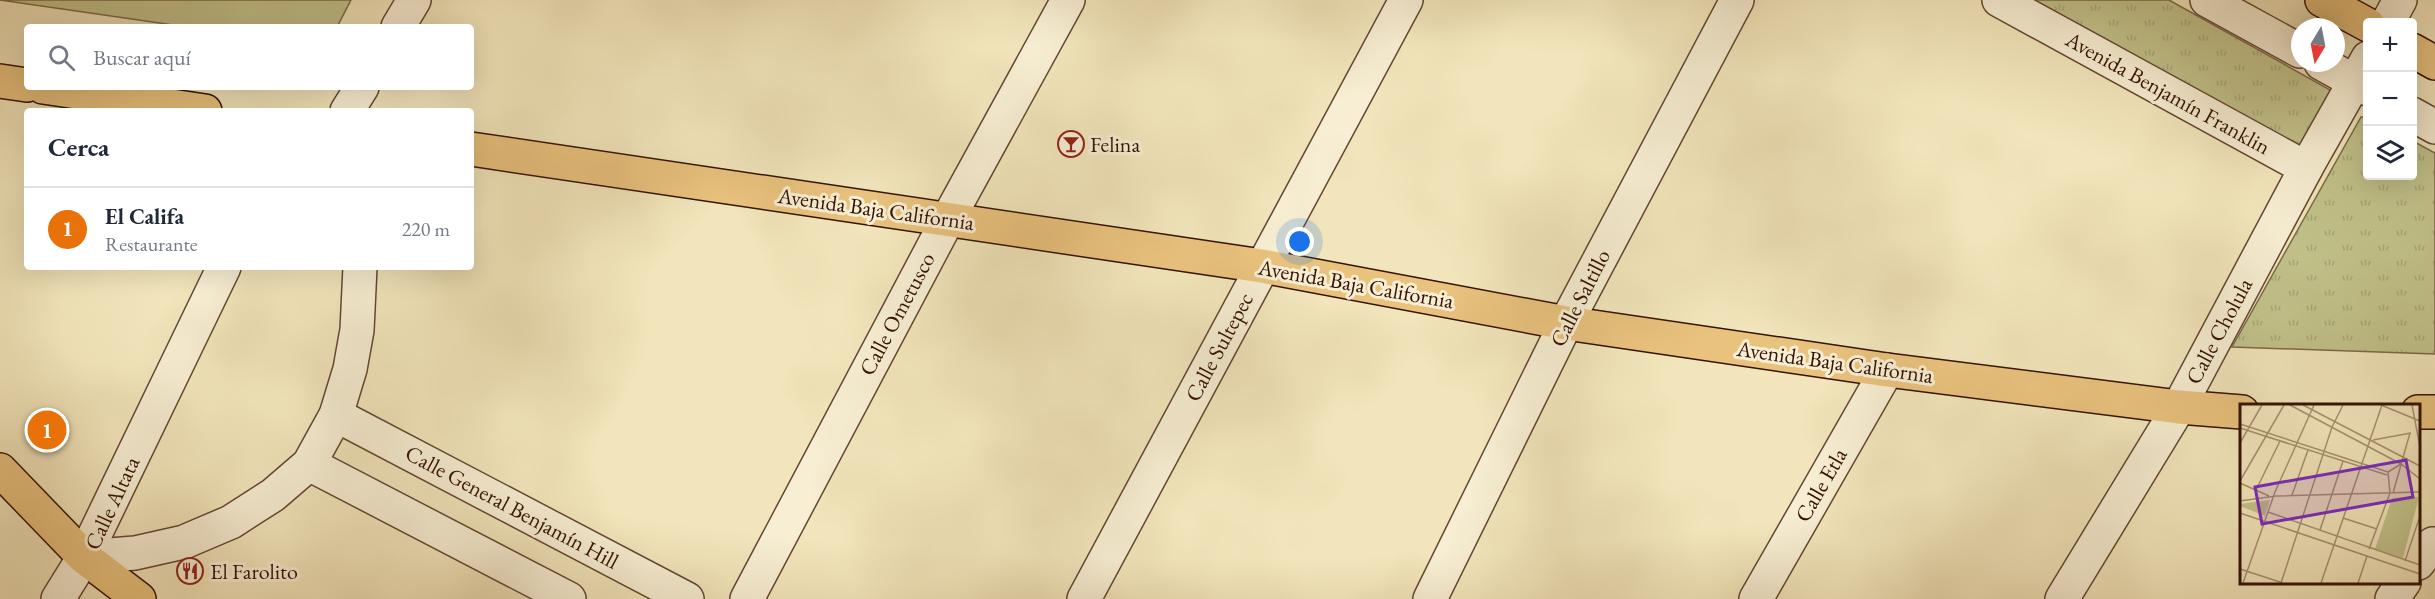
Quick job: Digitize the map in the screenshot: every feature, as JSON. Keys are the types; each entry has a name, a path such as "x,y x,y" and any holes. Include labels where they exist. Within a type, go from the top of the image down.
{"main road":[{"path":"2322,0 2363,23"},
{"path":"2417,53 2435,63"},
{"path":"0,81 24,85"},
{"path":"63,90 184,108"},
{"name":"Avenida Baja California","path":"474,149 1263,266 1566,323 1887,370 2240,413"},
{"path":"0,470 84,556 139,599"}],"street":[{"path":"400,24 414,0"},
{"name":"Calle Ometusco","path":"747,599 948,219 1068,0"},
{"name":"Calle Sultepec","path":"1084,599 1406,0"},
{"name":"Calle Saltillo","path":"1430,599 1566,323 1737,0"},
{"name":"Avenida Benjamín Franklin","path":"1999,0 2306,168"},
{"path":"2207,0 2291,46"},
{"path":"2390,18 2400,0"},
{"path":"2345,70 2363,76"},
{"name":"Calle Cholula","path":"2062,599 2179,407 2306,168 2363,76"},
{"path":"349,108 360,90"},
{"path":"2417,117 2435,127"},
{"name":"Calle Altata","path":"223,270 84,556 135,553 184,542 231,522 265,501 309,464 336,415 350,369 355,340 360,270"},
{"name":"Calle Etla","path":"1756,599 1887,370"},
{"name":"Calle General Benjamín Hill","path":"336,415 687,599"},
{"path":"309,464 569,599"},
{"path":"58,599 84,556"},
{"path":"2392,599 2403,584"}],"green space":[{"path":"0,0 351,0 339,24 166,24"},
{"path":"2026,0 2169,0 2291,68 2291,72 2298,72 2332,91 2299,152"},
{"path":"2361,117 2363,117 2363,180 2417,180 2417,143 2435,153 2435,354 2232,347"}],"place":[{"name":"Felina","path":"1071,144"},
{"name":"El Califa","path":"47,430"},
{"name":"El Farolito","path":"190,571"}]}
